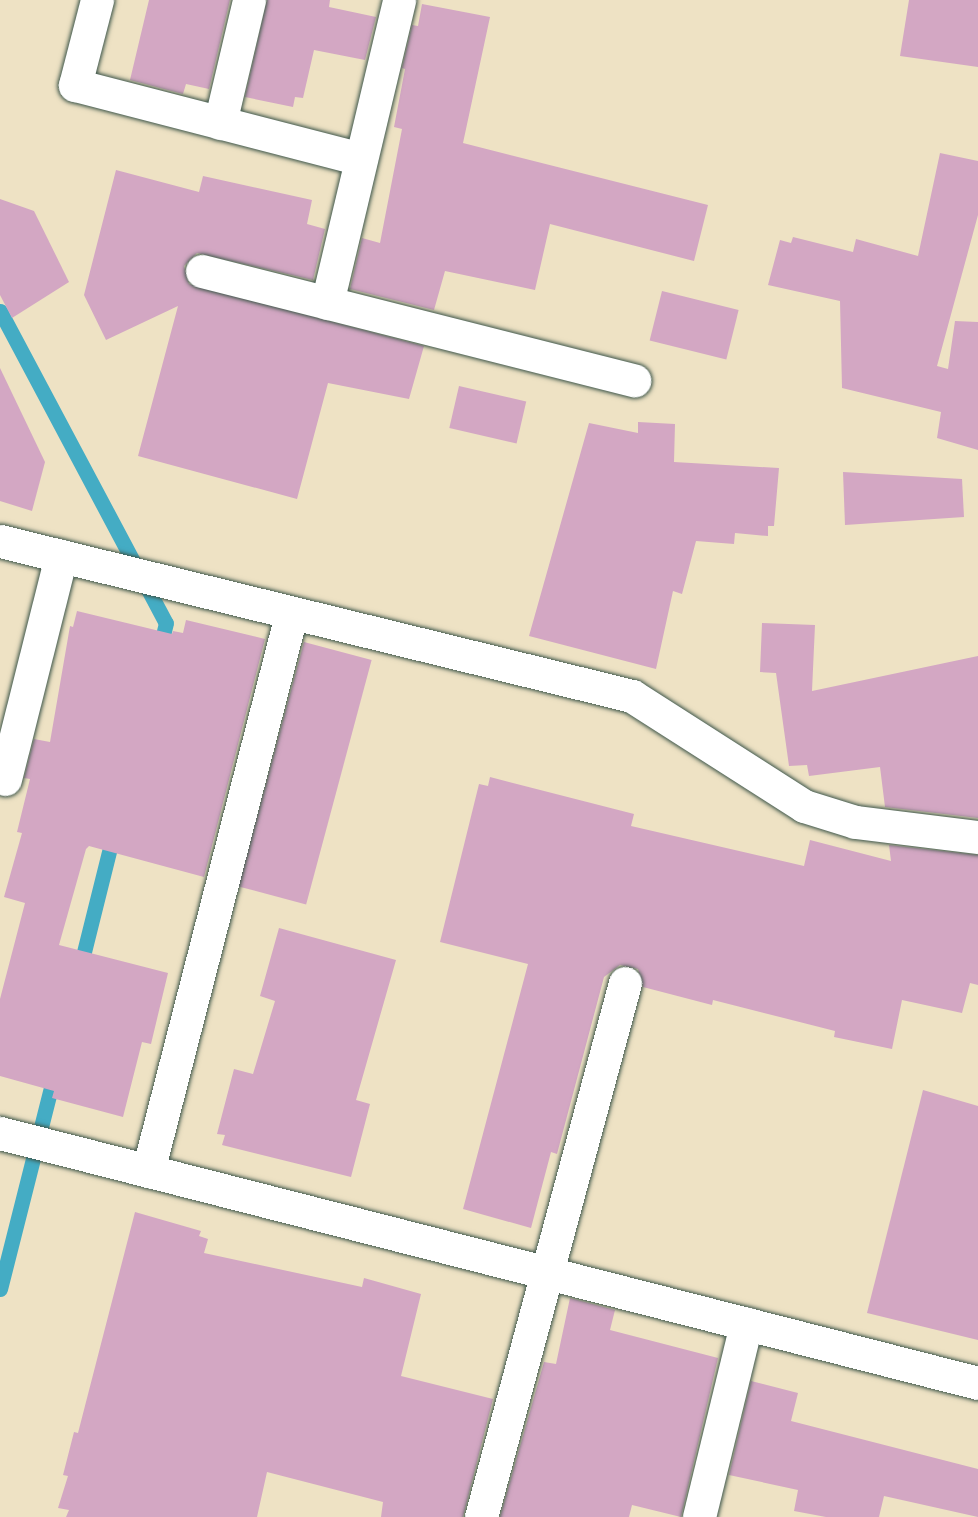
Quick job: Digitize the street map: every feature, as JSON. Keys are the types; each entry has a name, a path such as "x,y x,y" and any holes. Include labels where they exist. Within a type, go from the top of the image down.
{"street":[{"path":"97,0 75,85 361,159"},
{"path":"220,123 249,0"},
{"path":"327,303 399,0"},
{"path":"202,271 634,380"},
{"path":"0,541 291,615 632,696 804,806 855,822 978,837"},
{"path":"5,779 61,556"},
{"path":"148,1171 291,615"},
{"path":"481,1517 625,983"},
{"path":"0,1133 978,1383"},
{"path":"699,1517 746,1324"}],"building":[{"path":"149,0 230,0 209,89 186,84 183,94 130,80"},
{"path":"267,0 330,0 329,7 376,17 365,60 314,50 303,98 295,97 293,107 245,97"},
{"path":"909,0 978,0 978,67 900,56"},
{"path":"422,4 490,17 463,143 708,205 694,261 550,224 535,290 445,271 434,310 350,289 362,238 380,243 402,129 394,127 405,69 402,68 412,25 418,26"},
{"path":"940,153 978,161 978,215 937,366 948,369 955,321 978,322 978,450 937,438 941,412 842,388 840,301 768,285 780,240 791,243 793,237 853,252 856,239 918,256"},
{"path":"116,170 199,192 203,176 312,200 307,224 325,229 313,280 197,253 184,266 189,284 424,346 409,399 328,383 297,499 138,456 178,306 106,340 84,295"},
{"path":"0,199 34,211 69,282 12,318 0,295"},
{"path":"662,291 739,310 726,360 650,340"},
{"path":"0,368 45,462 32,511 0,501"},
{"path":"459,386 526,402 517,443 449,428"},
{"path":"638,422 675,424 674,462 779,468 774,526 768,526 768,536 735,533 734,544 696,541 682,594 673,591 656,669 529,636 589,423 638,433"},
{"path":"843,472 962,479 964,517 845,525"},
{"path":"77,611 172,634 173,631 183,633 186,620 265,639 204,877 89,846 86,849 59,945 168,973 151,1044 142,1042 123,1117 52,1098 54,1091 0,1076 0,999 25,903 4,897 22,833 17,832 30,779 24,778 34,739 50,742 70,626 73,627"},
{"path":"762,623 815,625 812,691 978,656 978,818 885,807 880,767 809,776 807,765 789,766 776,673 760,672"},
{"path":"304,642 372,660 306,904 239,886"},
{"path":"490,777 634,814 631,826 804,866 810,840 891,861 889,845 978,855 978,985 970,983 962,1013 902,1000 892,1049 834,1037 835,1031 713,1000 712,1005 643,987 638,969 620,965 604,977 557,1154 551,1152 531,1228 463,1209 528,964 440,942 479,784 488,786"},
{"path":"279,928 396,960 356,1100 370,1104 351,1177 222,1145 225,1135 217,1134 234,1069 253,1074 275,1001 260,996"},
{"path":"923,1090 978,1106 978,1340 867,1313"},
{"path":"135,1212 201,1231 199,1236 208,1239 204,1253 362,1287 364,1278 421,1294 401,1376 493,1399 463,1517 381,1517 383,1502 267,1472 257,1517 66,1517 69,1510 58,1508 68,1476 63,1475 74,1432 78,1433"},
{"path":"570,1298 615,1310 610,1330 718,1358 681,1517 632,1505 629,1517 500,1517 544,1362 556,1364"},
{"path":"751,1381 798,1393 791,1421 978,1469 978,1517 884,1496 879,1517 826,1517 794,1511 798,1490 729,1475"}],"waterway":[{"path":"0,311 166,623 159,652"},
{"path":"79,972 114,832"},
{"path":"0,1289 55,1071"}]}
